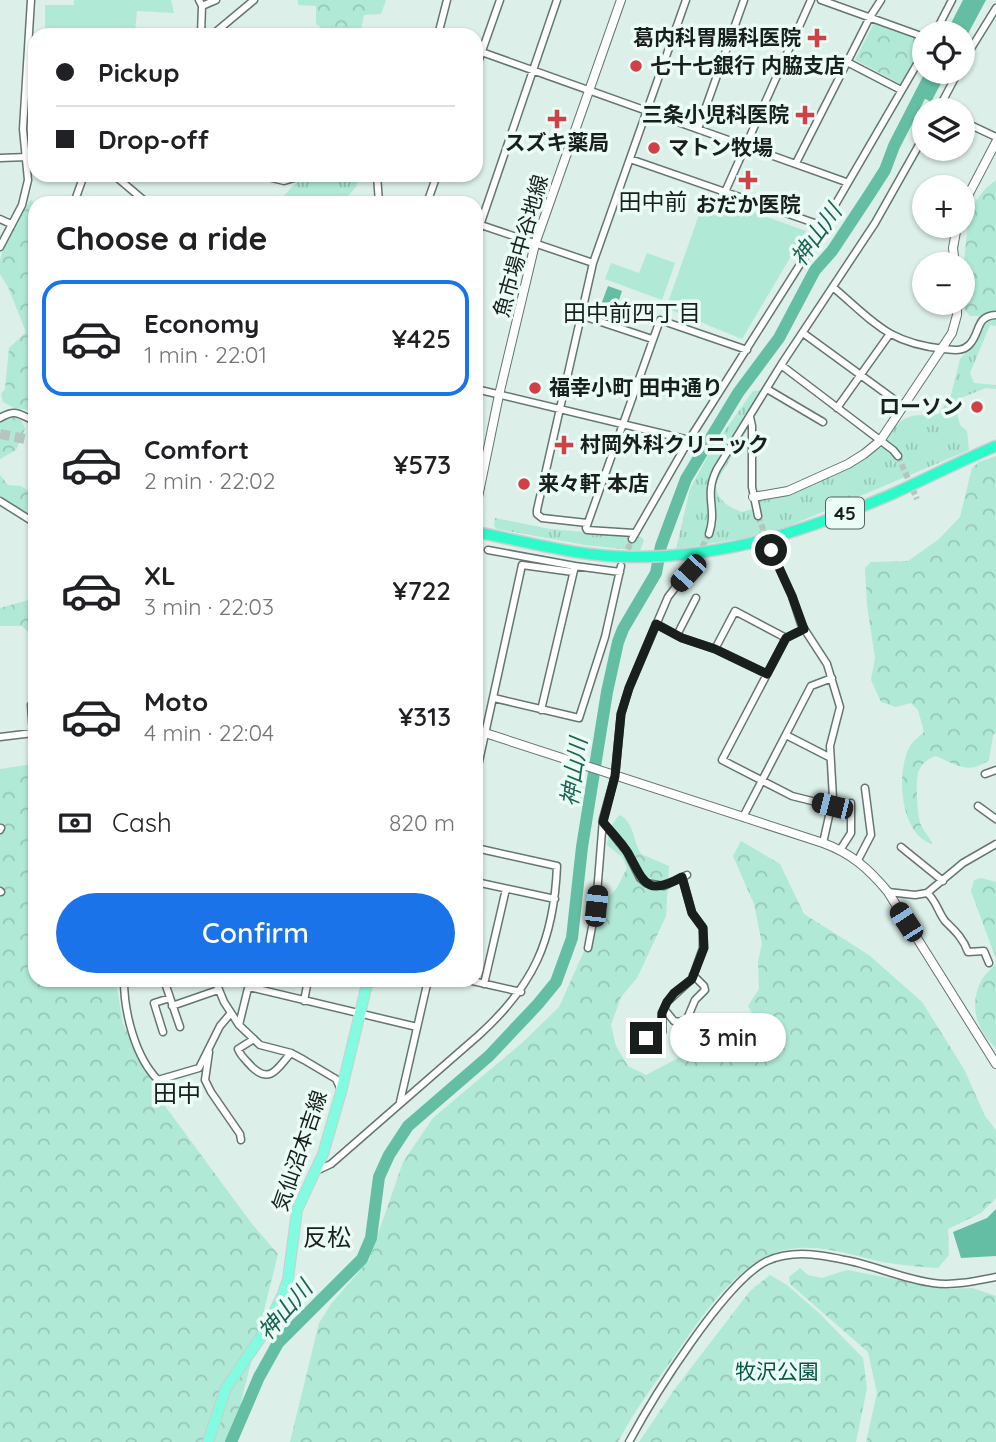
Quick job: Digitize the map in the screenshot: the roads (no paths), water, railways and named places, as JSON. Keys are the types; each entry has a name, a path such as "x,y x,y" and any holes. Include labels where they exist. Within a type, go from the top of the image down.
{"highway":[{"name":"45","path":"483,533 586,553 633,557 719,551 790,534 891,495 996,446"}],"main road":[{"name":"気仙沼本吉線","path":"208,1442 226,1388 265,1331 283,1294 288,1279 297,1210 323,1154 366,987"}],"street":[{"path":"29,28 31,0"},
{"path":"201,28 201,3 216,0"},
{"path":"220,28 254,0"},
{"path":"440,28 447,0"},
{"path":"483,41 500,0"},
{"path":"483,210 557,0"},
{"name":"魚市場中谷地線","path":"483,473 535,244 621,0"},
{"path":"587,523 542,519 537,514 593,263 687,0"},
{"path":"698,129 744,0"},
{"path":"725,192 811,0"},
{"path":"821,0 912,32"},
{"path":"796,163 870,16 881,0"},
{"path":"941,21 952,0"},
{"path":"975,42 996,9"},
{"path":"0,247 22,205 28,180 23,129 28,48"},
{"path":"483,52 846,182"},
{"path":"847,62 901,90"},
{"path":"747,350 660,320 587,523 587,530 633,536 689,440 747,350 823,226 912,72"},
{"path":"975,128 996,140 975,181"},
{"path":"24,139 28,139"},
{"path":"0,158 27,157"},
{"path":"709,534 713,519 710,485 717,469 781,365 876,223 912,158"},
{"path":"630,159 823,226"},
{"path":"122,182 139,196"},
{"path":"0,219 11,224"},
{"path":"483,226 593,263"},
{"path":"834,288 889,335 926,348 964,349 973,340 981,321 996,315"},
{"path":"580,315 652,339"},
{"path":"753,497 788,491 848,464 880,441 943,349 952,333 957,315"},
{"path":"803,333 903,406"},
{"path":"836,408 889,335"},
{"path":"781,365 898,456"},
{"path":"767,389 823,422"},
{"path":"483,391 689,440"},
{"path":"0,418 9,413 22,413 28,417"},
{"path":"750,417 753,497 758,516"},
{"path":"0,501 28,519"},
{"path":"488,550 574,569"},
{"path":"771,550 804,629 824,658 840,707 829,757 832,806 823,843"},
{"path":"587,948 596,906 603,822 614,775 621,714 629,688 668,597 694,563"},
{"path":"483,743 522,565 621,569 605,637 579,718 494,698"},
{"path":"541,709 574,569"},
{"path":"677,635 696,598"},
{"path":"715,649 735,611 786,638"},
{"path":"656,624 767,674"},
{"path":"804,629 786,638 722,760 792,796 832,806"},
{"path":"743,817 811,686 832,678"},
{"path":"0,737 28,734"},
{"path":"485,734 823,843 858,860 888,892 996,1064"},
{"path":"786,735 829,757"},
{"path":"985,774 996,770"},
{"path":"858,860 871,835 865,788"},
{"path":"840,850 851,833 852,803"},
{"path":"978,806 996,819"},
{"path":"603,822 627,852 640,878 646,883 664,886 685,876 692,913 703,928 705,938 692,979 674,993 664,1009 662,1032 646,1038"},
{"path":"888,892 915,895 927,893 963,863 996,844"},
{"path":"901,846 943,881"},
{"path":"315,1171 331,1164 495,1021 532,975 555,899 557,866 483,850"},
{"path":"483,884 555,899"},
{"path":"506,889 484,984 521,992"},
{"path":"927,893 933,898 945,920 956,930 968,952 984,951 989,963"},
{"path":"664,1009 674,1021 680,1022 687,1018 695,1000 705,990 705,986 693,975"},
{"path":"125,987 128,1016 139,1049 150,1073 158,1080 199,1069 220,1026 231,1013"},
{"path":"166,987 180,1027"},
{"path":"217,987 239,1025 260,1045 291,1053 337,1079 341,1092"},
{"path":"239,1025 248,987"},
{"path":"261,987 304,1001 417,1027"},
{"path":"304,1001 307,987"},
{"path":"400,1104 426,987"},
{"path":"172,1006 218,990"},
{"path":"163,1031 154,1003 170,998"},
{"path":"254,1039 238,1049 258,1073 272,1074 291,1053"},
{"path":"209,1050 205,1080 240,1134 241,1140"},
{"path":"629,1442 721,1303 766,1262 788,1255 809,1253 853,1261 934,1283 996,1277"}],"waterway":[{"name":"神山川","path":"231,1442 259,1377 278,1343 362,1259 371,1238 379,1177 389,1155 408,1126 489,1056 556,982 572,938 582,847 607,692 623,629 656,573 661,546 686,479 738,393 779,338 815,270 832,251 885,170 894,146 926,84"}],"tunnel":[{"path":"0,434 28,440"},
{"path":"898,456 917,499"},
{"path":"758,516 771,550"},
{"path":"694,563 709,534"},
{"path":"621,566 632,539"}],"place":[{"name":"葛内科胃腸科医院","path":"817,38"},
{"name":"七十七銀行 内脇支店","path":"636,66"},
{"name":"三条小児科医院","path":"805,115"},
{"name":"スズキ薬局","path":"557,119"},
{"name":"マトン牧場","path":"654,148"},
{"name":"おだか医院","path":"748,180"},
{"name":"福幸小町 田中通り","path":"535,388"},
{"name":"ローソン","path":"977,407"},
{"name":"村岡外科クリニック","path":"564,445"},
{"name":"来々軒 本店","path":"524,484"}],"district":[{"name":"田中前","path":"653,202"},
{"name":"田中前四丁目","path":"632,313"},
{"name":"田中","path":"177,1094"},
{"name":"反松","path":"327,1238"}],"park label":[{"name":"牧沢公園","path":"777,1372"}]}
